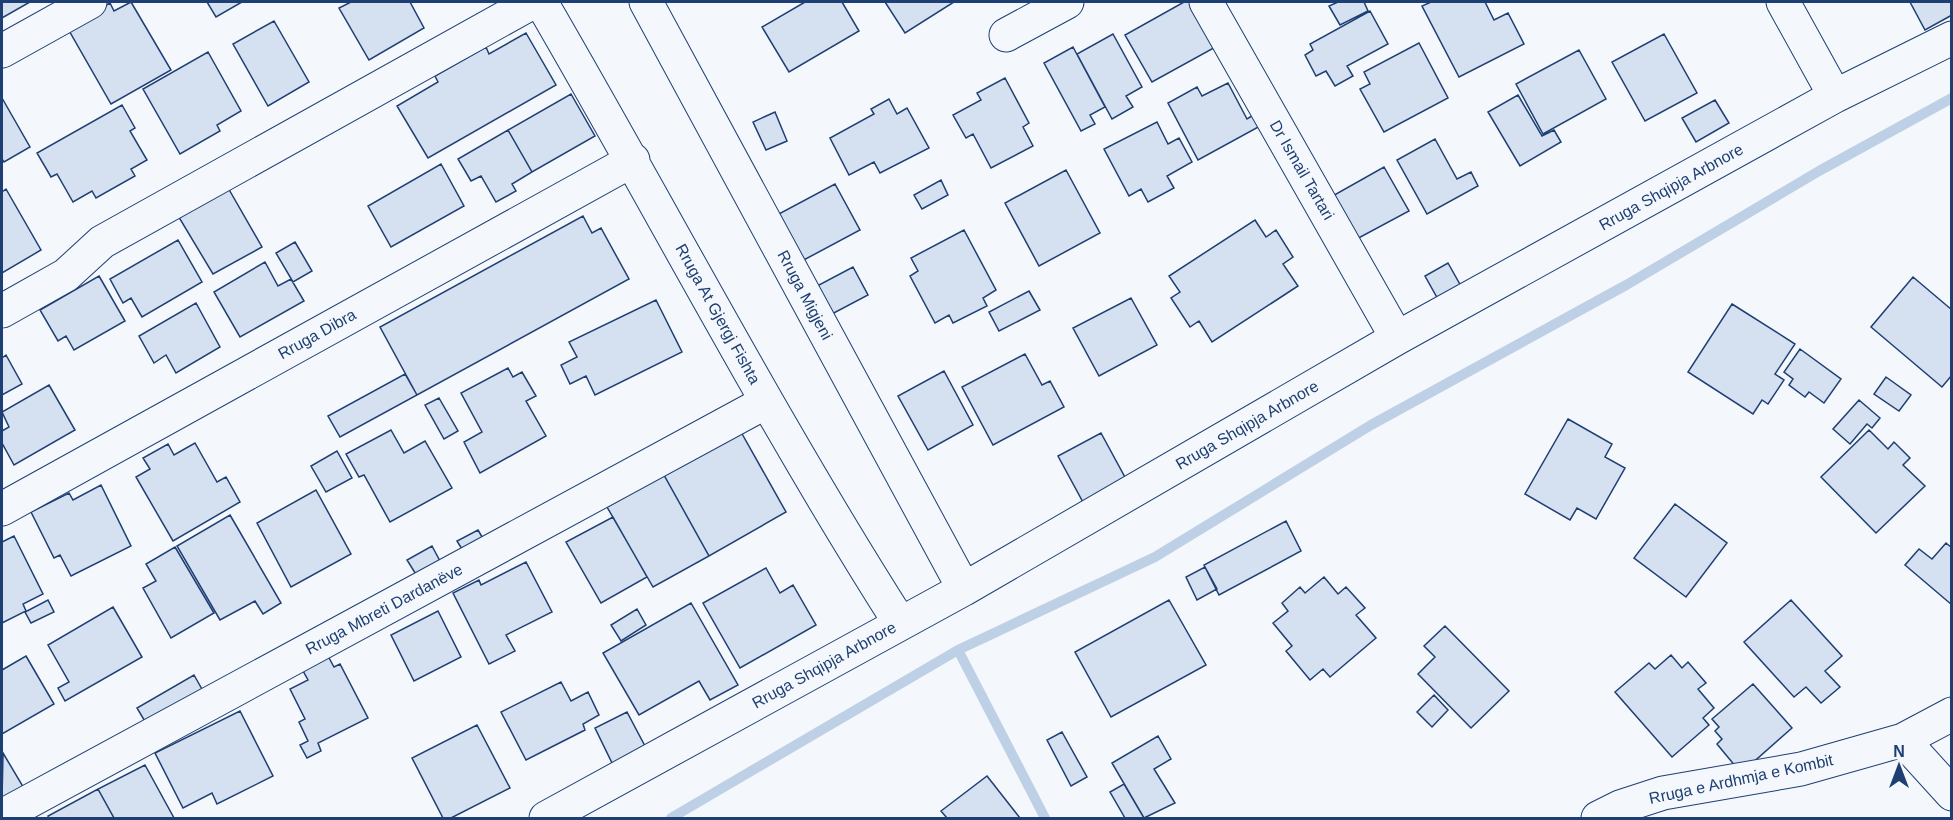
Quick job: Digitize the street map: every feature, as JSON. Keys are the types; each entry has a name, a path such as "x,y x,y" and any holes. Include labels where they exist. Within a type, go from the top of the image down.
{"street":[{"path":"2,51 90,2"},
{"path":"2,311 66,275 102,242 533,2"},
{"name":"Rruga At Gjergj Fishta","path":"541,2 633,160 766,402 900,623"},
{"name":"Rruga Migjeni","path":"646,2 964,589"},
{"path":"1006,35 1067,2"},
{"name":"Dr Ismail Tartari","path":"1206,2 1397,338"},
{"path":"1783,2 1835,96"},
{"name":"Rruga Shqipja Arbnore","path":"546,819 964,589 1397,338 1835,96 1952,38"},
{"name":"Rruga Dibra","path":"2,508 633,160"},
{"name":"Rruga Mbreti Dardanëve","path":"2,816 766,402"},
{"name":"Rruga e Ardhmja e Kombit","path":"1598,819 1620,807 1663,793 1801,770 1903,740 1952,714"},
{"path":"1903,740 1952,794"}],"building":[{"path":"2,2 30,2 2,18"},
{"path":"131,2 171,70 111,104 67,27 110,3 114,11"},
{"path":"207,2 242,2 216,17"},
{"path":"351,2 410,2 424,28 369,60 339,8"},
{"path":"805,2 842,2 859,31 789,72 762,27"},
{"path":"885,2 954,2 905,33"},
{"path":"1184,2 1197,2 1221,44 1152,82 1125,35"},
{"path":"1338,2 1364,2 1368,11 1340,25 1329,6"},
{"path":"1431,2 1485,2 1494,20 1508,13 1524,44 1459,77 1422,6"},
{"path":"1910,2 1952,2 1952,15 1925,30"},
{"path":"1370,11 1388,44 1347,66 1353,76 1335,86 1326,71 1316,76 1305,55 1313,50 1310,44"},
{"path":"274,21 309,82 268,106 233,44"},
{"path":"526,33 556,85 428,158 397,106 438,82 435,76 486,47 489,54"},
{"path":"1113,34 1142,87 1126,96 1133,107 1112,119 1077,54"},
{"path":"1664,34 1697,93 1645,121 1612,62"},
{"path":"1419,43 1448,98 1384,132 1360,89 1370,84 1364,72"},
{"path":"1073,47 1105,107 1090,115 1095,124 1081,131 1044,63"},
{"path":"1579,50 1606,99 1543,134 1516,84"},
{"path":"208,52 241,111 217,125 220,131 180,154 143,89"},
{"path":"1005,78 1029,123 1023,127 1033,146 991,168 973,134 966,138 953,115 981,100 977,93"},
{"path":"1228,83 1247,119 1255,114 1262,125 1198,160 1168,103 1197,87 1202,96"},
{"path":"571,94 595,136 532,172 508,130"},
{"path":"1518,95 1542,136 1554,130 1561,142 1520,166 1488,112"},
{"path":"2,98 30,147 4,162 2,159"},
{"path":"889,99 897,114 907,108 929,148 880,173 874,162 849,175 830,138 874,114 871,109"},
{"path":"1715,100 1729,123 1696,142 1682,118"},
{"path":"122,105 135,128 130,131 147,160 131,169 135,176 96,198 92,191 73,202 57,174 51,177 37,153"},
{"path":"775,112 787,141 766,150 753,122"},
{"path":"1157,122 1168,144 1179,138 1192,162 1167,176 1174,188 1148,202 1141,189 1129,196 1104,149"},
{"path":"508,130 532,172 512,184 516,191 496,202 481,176 471,181 458,159"},
{"path":"1435,139 1457,179 1471,172 1478,186 1427,214 1397,160"},
{"path":"441,164 464,206 391,247 368,206"},
{"path":"1384,167 1409,211 1353,241 1329,198"},
{"path":"1066,170 1100,233 1039,266 1005,203"},
{"path":"941,180 948,195 922,209 914,195"},
{"path":"835,184 860,230 800,262 775,216"},
{"path":"227,186 262,247 213,274 177,214"},
{"path":"6,189 41,250 2,273 2,192"},
{"path":"583,216 592,233 601,228 629,279 417,395 380,327"},
{"path":"1255,220 1266,237 1276,230 1293,257 1283,264 1298,286 1212,342 1199,321 1190,327 1171,298 1180,292 1169,276"},
{"path":"964,230 996,290 983,298 987,306 953,323 949,315 935,323 910,276 918,271 911,258"},
{"path":"178,240 202,282 142,317 131,298 123,303 110,279"},
{"path":"295,242 312,271 293,282 276,253"},
{"path":"265,262 278,286 291,279 304,301 240,337 214,292"},
{"path":"1448,263 1462,288 1439,301 1425,276"},
{"path":"853,267 868,295 832,314 817,286"},
{"path":"99,276 125,321 74,350 66,336 58,341 40,310"},
{"path":"1913,277 1952,310 1952,375 1942,387 1871,327"},
{"path":"1029,291 1040,310 999,331 989,312"},
{"path":"1131,298 1157,345 1099,376 1073,328"},
{"path":"656,300 682,352 595,395 586,376 570,384 561,365 577,357 569,342"},
{"path":"196,303 220,347 176,373 166,355 154,363 139,336"},
{"path":"1732,304 1795,344 1775,374 1784,380 1768,404 1762,400 1753,414 1688,372"},
{"path":"1800,349 1841,379 1824,403 1809,392 1805,397 1789,385 1793,379 1784,372"},
{"path":"1025,354 1042,385 1050,381 1064,407 993,445 962,387"},
{"path":"6,355 22,384 2,395 2,358"},
{"path":"508,368 513,377 522,372 536,396 526,401 546,436 480,473 464,442 482,432 461,393"},
{"path":"944,371 973,425 928,450 898,396"},
{"path":"405,374 417,395 340,437 328,416"},
{"path":"1886,377 1911,395 1899,411 1874,394"},
{"path":"49,385 75,430 14,465 2,443 2,431 9,427 2,412"},
{"path":"439,398 458,431 444,439 425,405"},
{"path":"1859,400 1880,418 1872,428 1867,424 1850,444 1833,429"},
{"path":"1568,419 1612,444 1605,457 1625,468 1596,519 1577,508 1570,520 1525,494"},
{"path":"391,430 404,453 425,441 452,488 390,522 364,475 359,477 346,454"},
{"path":"1869,430 1888,449 1894,442 1910,458 1903,465 1925,486 1876,533 1821,477"},
{"path":"741,432 786,512 709,556 664,475"},
{"path":"1101,433 1127,481 1084,504 1058,456"},
{"path":"195,443 217,482 226,477 240,502 173,541 136,477 150,469 143,458 168,444 174,455"},
{"path":"337,451 352,478 326,492 311,466"},
{"path":"664,475 709,556 653,587 607,507"},
{"path":"101,485 131,546 71,576 60,555 54,558 31,512 69,493 73,500"},
{"path":"316,490 351,554 291,587 257,523"},
{"path":"1675,504 1727,543 1686,597 1634,558"},
{"path":"230,515 281,603 263,614 255,601 220,620 177,546"},
{"path":"613,517 647,577 601,603 566,542"},
{"path":"1286,521 1301,551 1219,595 1204,565"},
{"path":"478,530 485,542 465,554 457,541"},
{"path":"14,536 43,594 23,604 26,611 2,623 2,542"},
{"path":"1946,543 1952,548 1952,605 1905,565 1919,549 1932,559"},
{"path":"432,546 441,563 417,576 407,560"},
{"path":"175,547 214,613 171,638 143,588 156,581 146,564"},
{"path":"526,562 552,612 506,635 515,651 489,664 453,593 479,580 481,585"},
{"path":"1205,567 1217,589 1197,600 1186,577"},
{"path":"766,568 780,593 793,585 816,625 740,668 703,603"},
{"path":"1324,577 1338,594 1346,587 1365,608 1356,615 1376,638 1330,677 1323,669 1310,680 1286,651 1292,646 1273,623 1288,611 1282,603 1300,587 1305,593"},
{"path":"48,600 54,612 31,623 25,612"},
{"path":"1169,600 1206,665 1111,717 1075,652"},
{"path":"1791,600 1842,656 1825,671 1840,687 1821,703 1806,687 1794,697 1744,642"},
{"path":"691,603 738,685 710,700 699,681 639,715 603,653"},
{"path":"113,607 142,657 65,701 58,688 69,682 48,645"},
{"path":"637,609 646,625 621,641 611,625"},
{"path":"438,611 461,657 414,681 391,635"},
{"path":"1445,626 1509,691 1471,728 1418,674 1435,657 1424,646"},
{"path":"1671,655 1682,668 1688,662 1706,683 1698,689 1714,708 1703,718 1709,725 1672,757 1615,692 1649,663 1655,669"},
{"path":"26,656 54,704 2,734 2,670"},
{"path":"328,656 334,667 340,664 368,718 318,743 321,751 307,758 300,745 308,741 299,722 305,719 290,689 308,680 302,669"},
{"path":"194,675 207,698 150,730 137,708"},
{"path":"561,682 571,701 588,692 599,715 583,724 585,730 526,760 501,712"},
{"path":"1753,684 1792,728 1741,773 1717,744 1722,739 1715,731 1719,727 1712,719"},
{"path":"1434,695 1448,710 1432,727 1417,712"},
{"path":"240,711 273,776 217,804 212,793 183,808 155,753"},
{"path":"627,712 646,748 613,765 595,728"},
{"path":"477,725 510,788 451,818 443,818 412,758"},
{"path":"1062,732 1087,777 1071,786 1047,740"},
{"path":"1158,736 1171,759 1154,769 1175,803 1144,818 1112,763"},
{"path":"3,753 28,795 2,800"},
{"path":"145,765 174,818 114,818 98,789"},
{"path":"987,776 1020,818 947,818 941,811"},
{"path":"1124,784 1144,818 1125,818 1110,792"},
{"path":"98,789 114,818 49,818 48,816"}],"waterway":[{"path":"671,818 958,650 1155,557 1371,425 1628,284 1819,171 1952,98"},
{"path":"958,650 1045,818"}]}
